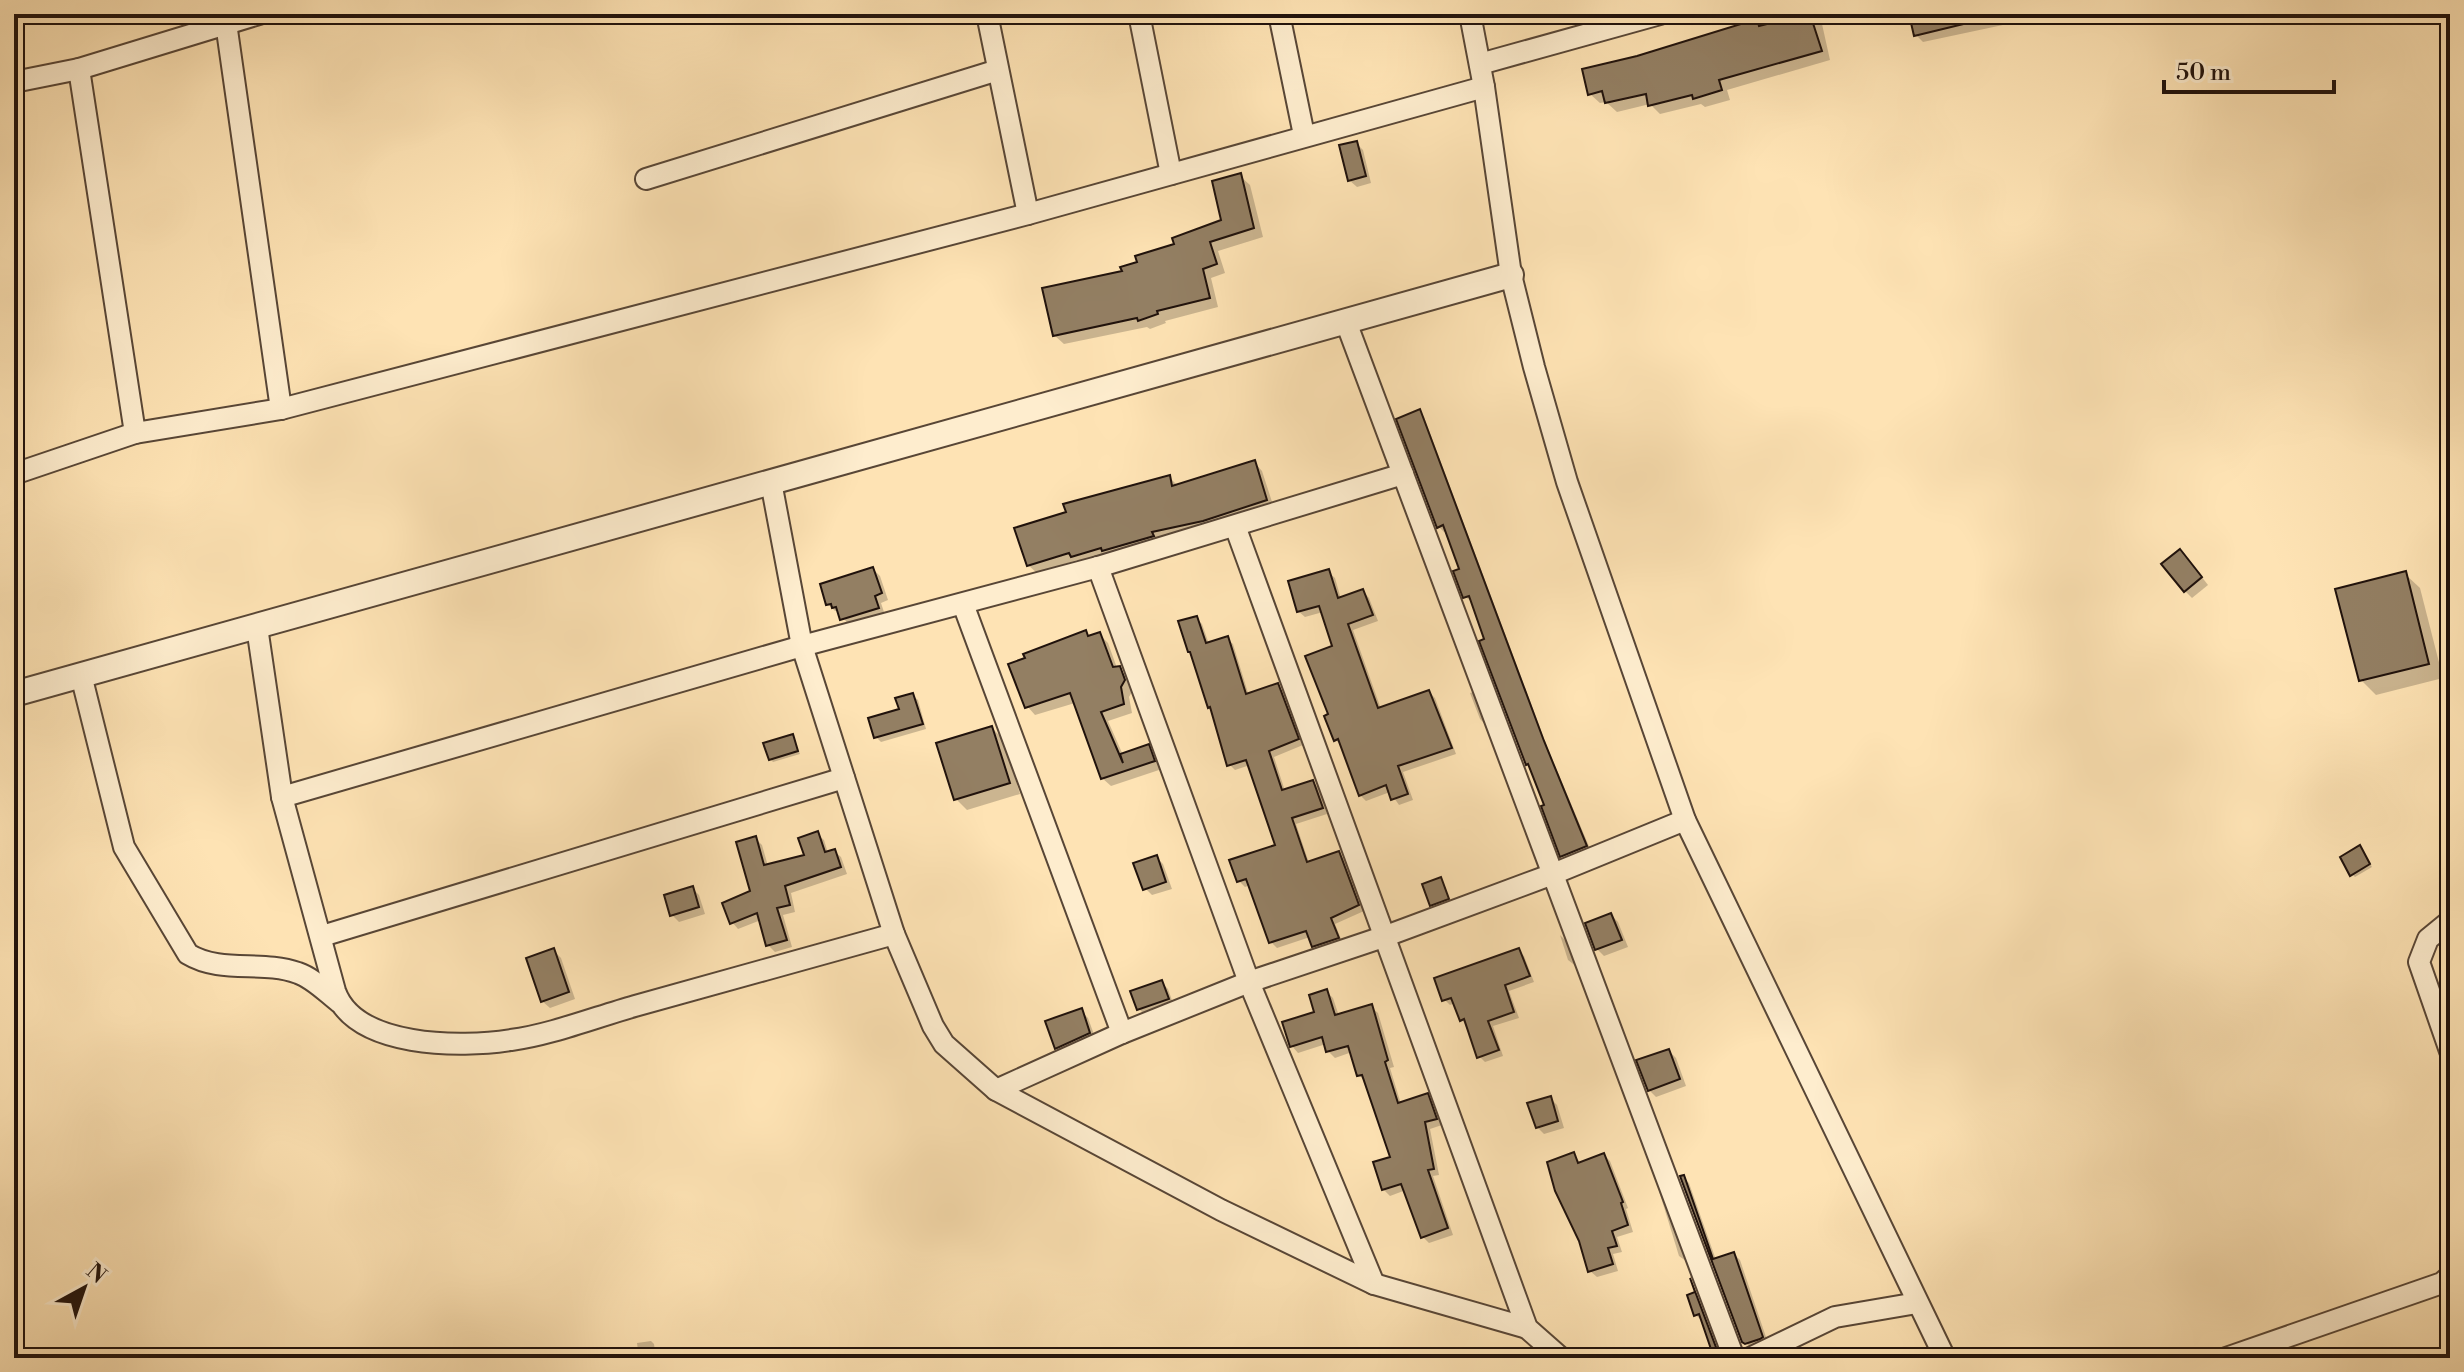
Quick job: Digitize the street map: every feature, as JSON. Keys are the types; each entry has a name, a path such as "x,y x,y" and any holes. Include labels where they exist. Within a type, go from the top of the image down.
{"street":[{"path":"14,82 79,69 259,14"},
{"path":"987,14 1028,214"},
{"path":"1139,14 1171,174"},
{"path":"1279,14 1304,135"},
{"path":"1470,14 1484,87 1511,275 1567,482 1685,820 1945,1358"},
{"path":"1480,64 1660,14"},
{"path":"226,23 281,409"},
{"path":"79,69 135,433"},
{"path":"646,179 998,70"},
{"path":"14,474 135,433 281,409 1028,214 1484,87"},
{"path":"14,694 1511,275"},
{"path":"1346,322 1734,1358"},
{"path":"282,797 802,646 1098,567 1403,474"},
{"path":"771,482 802,646 894,934 933,1026 944,1044 996,1090 1221,1210 1374,1284 1527,1328 1561,1358"},
{"path":"1235,526 1527,1328"},
{"path":"1098,567 1249,982 1374,1284"},
{"path":"963,604 1122,1033"},
{"path":"257,627 282,797 339,1002"},
{"path":"81,675 124,847 188,954 202,963 297,972 339,1002 353,1018 368,1028 440,1045 512,1040 894,934"},
{"path":"322,936 844,778"},
{"path":"996,1090 1122,1033 1249,982 1386,936 1553,874 1685,820"},
{"path":"2450,921 2428,939 2419,962 2450,1051"},
{"path":"2226,1358 2442,1283 2450,1276"},
{"path":"1750,1358 1835,1317 1917,1303"}],"building":[{"path":"1810,14 1822,51 1719,80 1722,90 1693,99 1692,95 1648,106 1646,94 1605,103 1602,91 1588,95 1582,69 1637,56 1757,19 1759,26"},
{"path":"1909,14 1975,14 1976,21 1914,36"},
{"path":"1357,141 1366,176 1348,181 1339,145"},
{"path":"1241,173 1254,228 1210,242 1217,264 1203,269 1210,298 1157,311 1158,314 1138,321 1137,318 1053,336 1042,288 1122,271 1120,267 1137,262 1135,256 1174,244 1172,238 1221,220 1212,181"},
{"path":"1420,409 1544,741 1587,846 1560,857 1541,806 1544,805 1479,641 1484,639 1469,596 1463,598 1453,571 1459,569 1443,525 1437,528 1396,419"},
{"path":"1255,460 1267,500 1203,521 1152,532 1154,536 1102,551 1101,548 1071,557 1069,553 1027,566 1014,528 1066,512 1063,504 1170,475 1172,486"},
{"path":"2180,549 2202,577 2184,592 2161,564"},
{"path":"873,567 882,593 875,596 879,608 840,620 836,607 826,605 820,584"},
{"path":"1329,569 1338,598 1363,589 1373,615 1348,624 1378,708 1429,690 1452,748 1398,766 1408,794 1391,800 1386,785 1359,796 1338,739 1334,741 1324,716 1328,714 1305,656 1332,646 1319,606 1297,612 1288,581"},
{"path":"2406,571 2429,664 2359,681 2335,589"},
{"path":"1197,616 1206,643 1228,636 1246,694 1278,683 1299,739 1269,751 1282,790 1313,780 1323,808 1292,818 1307,862 1339,851 1359,905 1331,918 1339,938 1312,947 1306,931 1269,943 1246,879 1237,882 1229,860 1275,845 1246,760 1227,766 1210,707 1188,652 1178,621"},
{"path":"1086,630 1088,636 1100,632 1113,667 1120,666 1125,680 1121,687 1124,704 1101,712 1123,763 1120,754 1149,744 1155,761 1101,779 1070,693 1025,708 1008,664 1025,658 1023,654"},
{"path":"913,693 923,724 874,738 868,718 899,709 895,698"},
{"path":"992,726 1010,783 954,800 936,743"},
{"path":"793,734 798,751 769,760 763,743"},
{"path":"818,831 825,852 835,849 841,867 785,886 790,905 777,908 787,940 766,946 757,913 730,924 722,903 750,891 736,842 756,836 764,865 804,855 798,838"},
{"path":"2360,845 2370,864 2350,876 2340,857"},
{"path":"1157,855 1166,882 1143,890 1133,863"},
{"path":"1441,877 1449,899 1430,906 1422,884"},
{"path":"693,886 699,907 670,916 664,895"},
{"path":"1611,913 1622,940 1595,950 1585,923"},
{"path":"554,948 569,992 541,1002 526,958"},
{"path":"1519,948 1530,976 1505,985 1514,1012 1488,1021 1499,1050 1477,1058 1464,1019 1460,1021 1451,998 1442,1001 1434,978"},
{"path":"1162,980 1169,999 1137,1010 1130,991"},
{"path":"1327,989 1335,1015 1372,1004 1398,1103 1428,1093 1437,1119 1425,1122 1434,1169 1428,1170 1448,1228 1421,1238 1401,1184 1382,1190 1373,1162 1390,1157 1362,1075 1357,1076 1348,1046 1326,1052 1322,1037 1290,1047 1282,1022 1314,1012 1309,995"},
{"path":"1082,1008 1090,1033 1055,1049 1045,1021"},
{"path":"1669,1049 1680,1079 1648,1091 1636,1060"},
{"path":"1551,1096 1558,1121 1536,1128 1527,1103"},
{"path":"1574,1152 1578,1163 1604,1153 1623,1202 1628,1225 1612,1231 1617,1246 1608,1248 1613,1264 1588,1272 1579,1241 1555,1191 1547,1162"},
{"path":"1684,1175 1713,1259 1734,1252 1763,1337 1760,1339 1745,1344 1742,1342 1680,1176"},
{"path":"1690,1278 1717,1350 1712,1352 1699,1314 1694,1316 1687,1295 1695,1292"}]}
